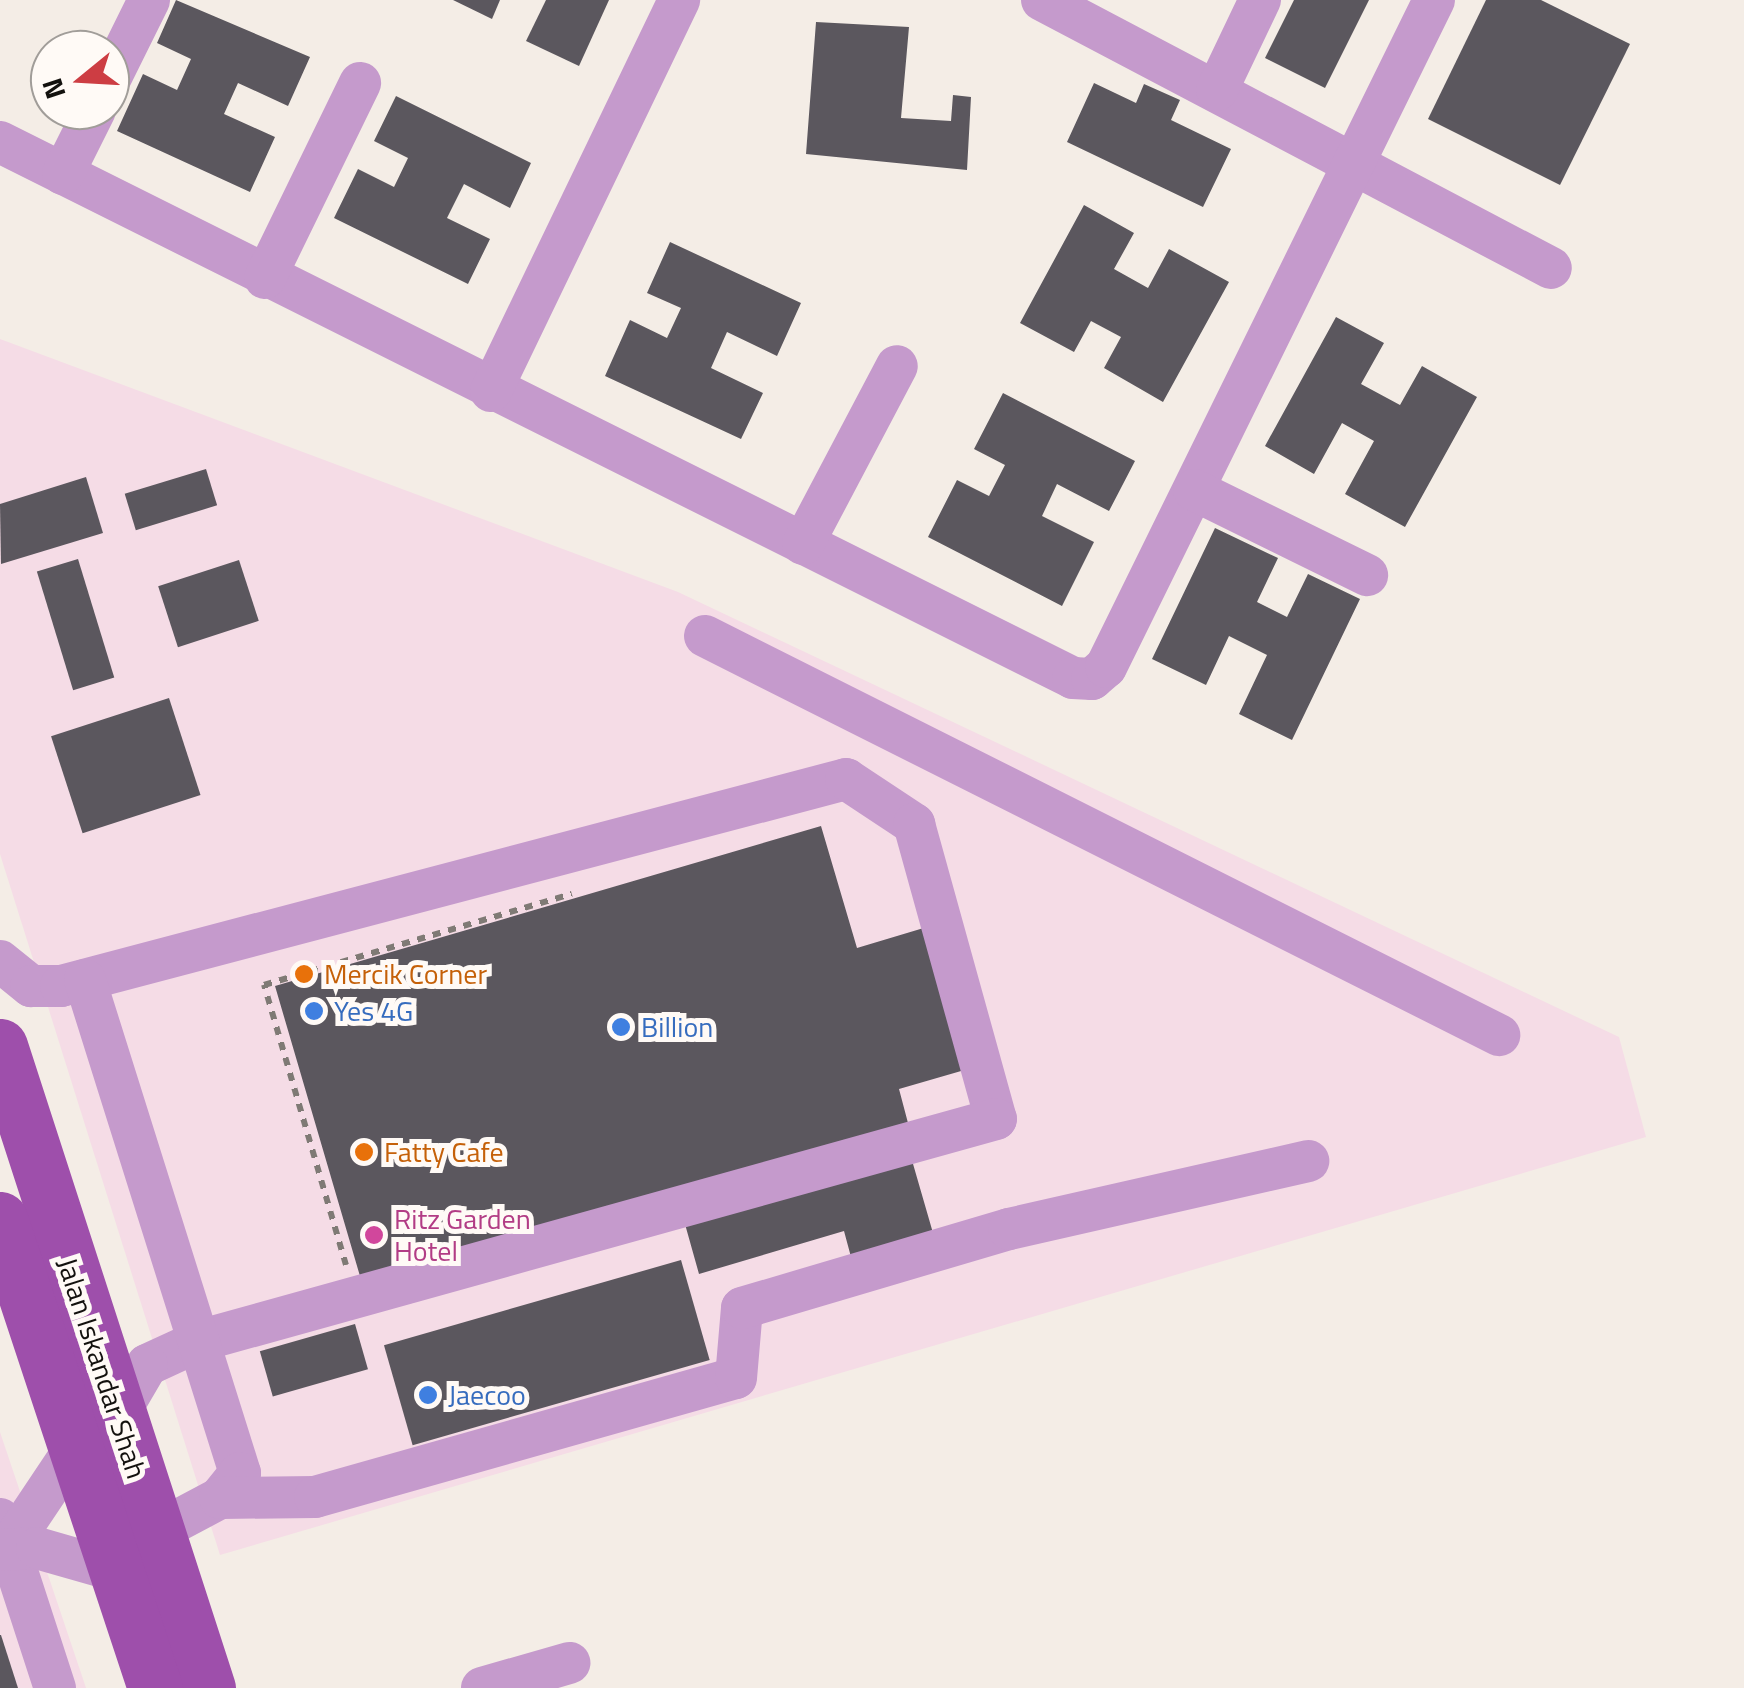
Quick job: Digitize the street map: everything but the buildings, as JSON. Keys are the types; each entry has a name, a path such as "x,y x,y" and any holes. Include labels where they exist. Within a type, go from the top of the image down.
{"main road":[{"name":"Jalan Iskandar Shah","path":"0,1046 96,1432 117,1571 155,1688"},
{"name":"Jalan Iskandar Shah","path":"0,1219 96,1432 156,1532 208,1688"}],"street":[{"path":"130,40 150,0"},
{"path":"492,390 679,0"},
{"path":"1042,0 1357,162 1551,268"},
{"path":"1216,90 1260,0"},
{"path":"0,142 265,278 1073,678 1092,679 1106,667 1434,0"},
{"path":"265,278 360,83"},
{"path":"63,174 85,130"},
{"path":"803,544 898,366"},
{"path":"1194,490 1367,575"},
{"path":"705,636 1499,1034"},
{"path":"0,961 31,986 84,980 846,778 875,720"},
{"path":"3,1539 96,1432 147,1365 199,1341 996,1119 914,824 846,778"},
{"path":"84,980 240,1473 220,1498 156,1532"},
{"path":"220,1498 315,1497 736,1378 742,1308 1009,1229 1308,1161"},
{"path":"3,1539 117,1571"},
{"path":"3,1539 55,1688"},
{"path":"482,1688 569,1663"}],"path":[{"path":"264,985 592,888"},
{"path":"255,980 264,985 354,1295"}],"shaded area":[{"path":"0,339 678,592 1619,1037 1646,1137 220,1555 0,854"},
{"path":"0,1432 86,1688 0,1688"}],"place":[{"name":"Mercik Corner","path":"304,974"},
{"name":"Yes 4G","path":"314,1011"},
{"name":"Billion","path":"621,1027"},
{"name":"Fatty Cafe","path":"364,1152"},
{"name":"Ritz Garden Hotel","path":"374,1235"},
{"name":"Jaecoo","path":"428,1395"}]}
